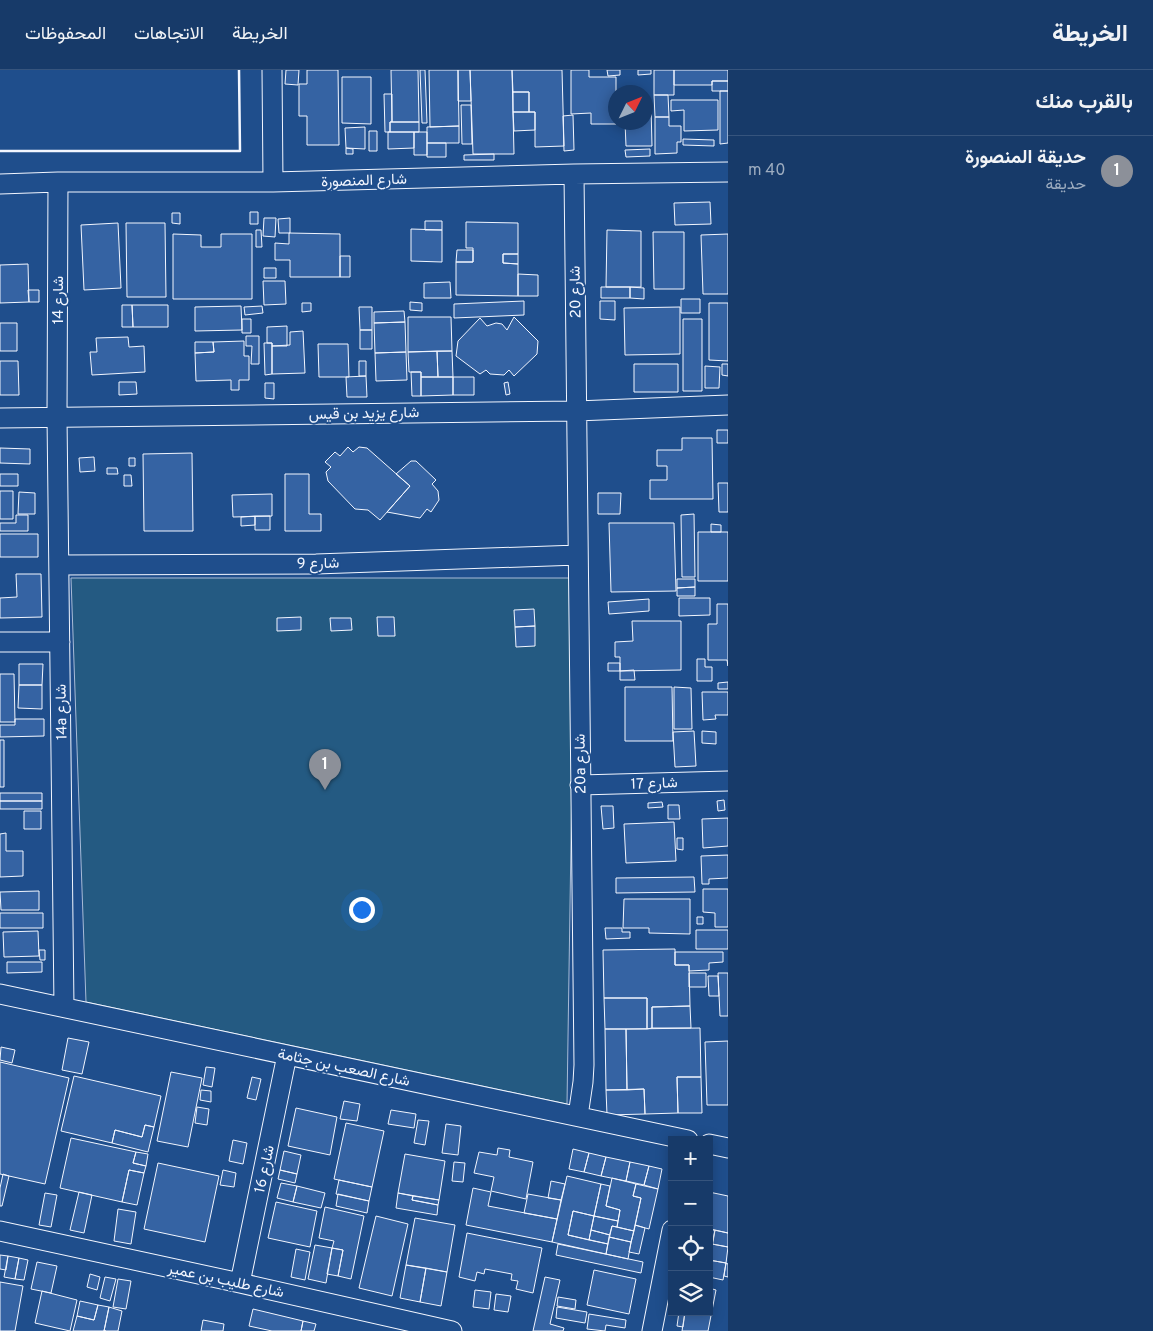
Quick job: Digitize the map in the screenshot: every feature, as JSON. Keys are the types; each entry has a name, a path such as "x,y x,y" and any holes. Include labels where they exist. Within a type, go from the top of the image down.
{"street":[{"path":"272,70 273,182"},
{"name":"شارع المنصورة","path":"0,184 58,182 273,182 728,172"},
{"name":"شارع 20","path":"574,174 576,411"},
{"name":"شارع 14","path":"57,417 58,182"},
{"name":"شارع يزيد بن قيس","path":"0,418 576,411 728,406"},
{"name":"20a شارع","path":"576,411 584,1065 578,1116"},
{"name":"14a شارع","path":"57,417 64,1007"},
{"name":"شارع 9","path":"59,565 316,564 578,555"},
{"path":"0,642 60,642"},
{"name":"شارع 17","path":"580,785 728,781"},
{"name":"شارع الصعب بن جثامة","path":"0,994 670,1136"},
{"name":"شارع 16","path":"240,1283 287,1055"},
{"path":"713,1145 728,1148"},
{"name":"شارع طليب بن عمير","path":"0,1231 452,1331"},
{"path":"652,1331 668,1250"}],"shaded area":[{"path":"71,578 575,578 567,1104 86,1002"}],"building":[{"path":"286,70 299,70 298,85 285,84"},
{"path":"307,70 338,70 339,145 307,145 307,116 299,116 299,84 307,84"},
{"path":"391,70 418,70 419,122 392,122"},
{"path":"420,70 425,70 427,123 422,123"},
{"path":"429,70 458,70 459,126 430,127"},
{"path":"458,70 470,70 471,101 458,101"},
{"path":"470,70 512,70 514,154 473,154"},
{"path":"512,70 562,70 564,146 535,147 535,112 529,112 529,92 513,92"},
{"path":"571,70 589,70 589,77 616,77 616,85 608,85 608,124 591,124 591,113 571,114"},
{"path":"607,70 620,70 620,75 608,76"},
{"path":"638,70 651,70 651,74 638,75"},
{"path":"654,70 674,70 674,95 654,95"},
{"path":"674,70 728,70 728,81 712,81 712,85 674,85"},
{"path":"342,77 371,77 371,124 342,123"},
{"path":"712,81 728,81 728,91 712,91"},
{"path":"720,91 728,91 728,143 720,144"},
{"path":"513,92 529,92 529,112 513,112"},
{"path":"384,94 392,94 390,132 385,132"},
{"path":"654,95 668,95 669,117 655,117"},
{"path":"671,100 718,100 718,130 684,131 684,110 671,111"},
{"path":"461,105 471,105 472,144 462,144"},
{"path":"513,112 535,112 535,130 514,131"},
{"path":"573,115 574,150 564,151 563,116"},
{"path":"655,117 669,117 669,126 681,126 681,142 677,142 677,153 655,154"},
{"path":"390,122 419,122 419,132 390,132"},
{"path":"459,126 459,143 427,143 427,127"},
{"path":"365,127 365,149 346,148 345,128"},
{"path":"625,130 652,130 652,146 626,146"},
{"path":"369,131 377,131 377,151 369,151"},
{"path":"388,132 414,132 414,148 388,149"},
{"path":"414,132 427,132 427,155 414,155"},
{"path":"683,139 714,140 714,146 683,145"},
{"path":"427,143 446,143 446,157 427,157"},
{"path":"346,148 353,149 353,154 346,154"},
{"path":"650,149 650,156 626,157 625,150"},
{"path":"494,154 494,160 464,160 464,155"},
{"path":"710,202 711,224 675,225 674,203"},
{"path":"250,212 258,212 258,224 250,224"},
{"path":"172,213 180,213 180,224 172,223"},
{"path":"264,218 276,218 275,237 263,236"},
{"path":"290,218 290,233 279,233 278,219"},
{"path":"425,221 442,221 442,230 425,230"},
{"path":"466,222 518,223 518,254 503,254 503,263 518,264 518,296 456,295 456,262 473,262 473,248 466,248"},
{"path":"118,223 121,288 84,290 81,225"},
{"path":"126,223 165,223 166,297 127,297"},
{"path":"411,229 442,230 442,262 411,261"},
{"path":"256,230 261,230 262,247 256,247"},
{"path":"607,230 641,231 641,287 606,287"},
{"path":"653,232 684,232 684,289 654,289"},
{"path":"289,233 340,234 340,277 290,277 290,260 275,260 275,243 289,244"},
{"path":"173,234 201,235 201,247 221,247 221,234 252,234 252,299 173,299"},
{"path":"728,234 728,294 703,294 701,235"},
{"path":"457,250 473,250 473,262 456,262"},
{"path":"503,254 518,254 518,264 503,263"},
{"path":"340,256 350,256 350,277 340,277"},
{"path":"28,264 29,302 0,303 0,265"},
{"path":"264,268 276,268 276,278 264,278"},
{"path":"518,274 538,275 538,296 518,296"},
{"path":"263,281 285,281 286,304 264,305"},
{"path":"450,282 451,298 424,298 424,283"},
{"path":"601,287 630,287 630,298 601,298"},
{"path":"630,287 644,288 644,299 630,298"},
{"path":"28,290 39,290 39,302 29,302"},
{"path":"681,299 700,299 700,313 681,313"},
{"path":"524,301 524,315 454,318 454,304"},
{"path":"600,301 615,301 615,320 600,319"},
{"path":"410,302 422,303 422,311 410,310"},
{"path":"302,303 311,303 311,311 302,312"},
{"path":"709,303 728,303 728,361 709,360"},
{"path":"122,305 132,305 133,327 122,327"},
{"path":"132,305 168,305 168,327 133,327"},
{"path":"241,306 242,330 195,331 195,307"},
{"path":"262,306 263,313 245,315 244,307"},
{"path":"359,307 372,307 372,330 360,330"},
{"path":"680,307 680,354 625,355 624,308"},
{"path":"404,311 405,322 374,323 374,312"},
{"path":"408,317 451,317 452,351 408,352"},
{"path":"514,317 538,341 537,354 514,376 509,370 504,375 490,374 486,370 480,374 456,356 458,341 480,318 487,326 496,323 502,324 507,330"},
{"path":"242,319 251,319 251,333 242,333"},
{"path":"683,319 702,319 702,391 683,391"},
{"path":"405,322 406,352 375,353 374,323"},
{"path":"0,323 17,323 17,351 0,351"},
{"path":"287,326 287,346 272,346 272,343 267,343 267,327"},
{"path":"360,330 372,330 372,349 360,349"},
{"path":"303,331 305,373 272,374 272,346 290,345 290,332"},
{"path":"246,336 259,336 259,364 251,364 252,346 246,346"},
{"path":"128,337 129,347 144,346 145,372 92,375 90,352 97,352 96,338"},
{"path":"244,341 244,356 249,356 249,380 239,380 239,390 231,390 231,380 196,381 195,353 214,352 213,342"},
{"path":"195,342 213,342 214,352 195,353"},
{"path":"264,343 272,343 272,374 265,375"},
{"path":"318,344 348,344 349,377 319,377"},
{"path":"437,351 452,351 453,377 438,377"},
{"path":"437,351 438,377 421,377 421,372 409,372 408,352"},
{"path":"406,352 407,380 376,381 375,353"},
{"path":"0,361 18,361 19,395 0,395"},
{"path":"359,361 366,361 366,376 359,376"},
{"path":"634,364 678,364 678,392 634,392"},
{"path":"722,364 728,364 728,376 722,375"},
{"path":"705,366 720,367 719,388 705,388"},
{"path":"411,372 421,372 421,396 412,396"},
{"path":"366,376 367,397 347,397 346,377"},
{"path":"421,377 453,377 453,395 421,396"},
{"path":"453,377 474,377 474,395 453,395"},
{"path":"119,382 136,382 137,394 119,395"},
{"path":"508,382 510,394 506,395 504,383"},
{"path":"265,383 274,383 274,399 265,398"},
{"path":"717,430 728,430 728,443 717,443"},
{"path":"682,438 712,438 713,499 650,499 650,480 667,480 667,466 657,466 657,450 682,450"},
{"path":"348,447 353,452 359,447 367,448 410,486 380,520 368,510 355,509 328,481 326,472 331,467 325,462 335,452 340,456"},
{"path":"0,448 30,449 30,464 0,463"},
{"path":"192,453 193,531 144,531 143,454"},
{"path":"94,457 95,471 80,472 79,458"},
{"path":"129,458 135,458 135,466 129,466"},
{"path":"411,461 416,461 436,480 432,484 438,491 439,500 431,512 427,509 420,518 387,512 410,486 396,474"},
{"path":"107,468 117,468 118,474 107,474"},
{"path":"0,474 18,474 18,486 0,486"},
{"path":"285,474 309,474 309,514 321,514 321,531 285,531"},
{"path":"124,475 131,475 132,486 124,486"},
{"path":"718,483 728,483 728,512 719,512"},
{"path":"0,491 13,491 13,519 0,519"},
{"path":"19,492 35,493 35,514 18,514"},
{"path":"598,493 621,493 620,514 598,514"},
{"path":"272,494 272,516 233,517 232,495"},
{"path":"694,514 695,577 682,577 681,515"},
{"path":"16,515 28,515 28,531 0,531 0,523 16,523"},
{"path":"255,516 255,525 241,526 241,517"},
{"path":"255,516 270,516 270,530 255,530"},
{"path":"609,523 674,523 676,591 611,592"},
{"path":"711,524 721,525 721,532 711,532"},
{"path":"698,532 728,532 728,581 698,581"},
{"path":"0,534 38,534 38,557 0,557"},
{"path":"16,574 41,574 42,617 0,618 0,598 17,597"},
{"path":"677,579 695,579 695,587 677,588"},
{"path":"695,587 695,596 677,596 677,588"},
{"path":"679,598 710,598 710,615 679,616"},
{"path":"649,599 649,611 609,614 608,602"},
{"path":"717,604 728,604 728,666 727,660 708,660 708,624 717,624"},
{"path":"534,609 535,626 515,627 514,610"},
{"path":"301,617 301,630 277,631 277,618"},
{"path":"377,617 394,617 395,636 378,636"},
{"path":"330,618 351,618 352,630 331,631"},
{"path":"632,621 681,621 681,670 620,671 620,657 615,657 615,642 633,641"},
{"path":"535,626 535,646 516,647 515,627"},
{"path":"697,659 705,659 705,667 712,667 712,681 697,681"},
{"path":"608,663 620,663 620,671 608,671"},
{"path":"19,664 43,664 42,685 19,685"},
{"path":"634,670 635,680 620,680 620,671"},
{"path":"0,674 14,674 15,722 0,722"},
{"path":"728,682 728,689 718,689 718,683"},
{"path":"19,685 42,685 42,709 18,708"},
{"path":"625,687 672,687 673,741 625,741"},
{"path":"674,687 691,688 692,729 674,729"},
{"path":"702,692 728,692 728,715 715,715 716,719 703,720"},
{"path":"15,719 44,719 44,736 0,737 0,725 15,725"},
{"path":"694,731 696,766 675,767 673,732"},
{"path":"702,731 716,732 716,744 702,743"},
{"path":"0,740 4,740 4,787 0,787"},
{"path":"0,793 42,793 42,801 0,801"},
{"path":"724,800 725,810 718,811 717,801"},
{"path":"0,801 42,801 42,809 0,809"},
{"path":"662,802 663,807 648,808 648,803"},
{"path":"668,805 679,805 680,819 668,819"},
{"path":"601,806 613,806 614,828 603,829"},
{"path":"24,811 41,811 41,829 24,829"},
{"path":"728,818 728,846 703,848 702,819"},
{"path":"674,822 676,861 626,863 624,824"},
{"path":"6,833 6,851 23,851 23,876 0,877 0,834"},
{"path":"677,838 683,838 683,850 677,849"},
{"path":"728,855 728,878 709,879 709,884 702,884 701,856"},
{"path":"694,877 695,892 616,893 616,878"},
{"path":"703,889 728,889 728,927 715,927 715,913 703,912"},
{"path":"39,891 39,910 1,910 0,892"},
{"path":"624,899 690,899 690,934 649,933 649,928 623,928"},
{"path":"0,913 43,913 43,928 0,928"},
{"path":"697,917 703,917 703,924 697,924"},
{"path":"605,928 622,928 622,932 630,932 630,938 606,939"},
{"path":"696,930 728,930 728,949 696,949"},
{"path":"38,931 39,956 4,957 3,932"},
{"path":"675,949 675,965 689,965 690,1006 652,1007 652,1028 647,1029 647,998 604,998 603,950"},
{"path":"39,950 45,950 45,960 40,960"},
{"path":"675,952 723,952 723,962 709,963 709,970 689,971 689,965 675,965"},
{"path":"7,962 42,962 42,972 7,973"},
{"path":"689,973 706,973 706,987 689,987"},
{"path":"718,973 728,973 728,1016 720,1016"},
{"path":"708,976 718,976 719,996 709,996"},
{"path":"604,998 647,998 647,1029 605,1029"},
{"path":"690,1006 691,1028 652,1028 652,1007"},
{"path":"700,1028 701,1077 677,1077 678,1113 645,1114 644,1089 627,1090 626,1029"},
{"path":"605,1029 626,1029 627,1090 606,1090"},
{"path":"68,1038 89,1042 82,1074 62,1070"},
{"path":"728,1041 728,1105 707,1105 705,1042"},
{"path":"1,1047 15,1050 12,1063 0,1060"},
{"path":"0,1062 69,1078 45,1184 0,1174"},
{"path":"206,1067 215,1068 212,1087 203,1085"},
{"path":"171,1072 202,1078 188,1147 157,1141"},
{"path":"74,1076 161,1096 154,1127 145,1125 142,1137 115,1130 112,1143 61,1131"},
{"path":"252,1077 261,1079 256,1100 247,1098"},
{"path":"677,1077 701,1077 702,1113 678,1113"},
{"path":"644,1089 645,1114 607,1115 606,1090"},
{"path":"201,1090 211,1091 211,1102 200,1100"},
{"path":"344,1101 360,1104 357,1121 340,1119"},
{"path":"197,1107 209,1109 207,1125 195,1123"},
{"path":"296,1108 337,1117 330,1155 288,1146"},
{"path":"391,1110 416,1114 414,1128 388,1124"},
{"path":"418,1120 429,1121 425,1145 414,1143"},
{"path":"346,1123 384,1131 372,1187 334,1179"},
{"path":"446,1124 461,1126 458,1155 442,1153"},
{"path":"145,1125 154,1127 148,1152 112,1143 115,1130 142,1137"},
{"path":"71,1138 136,1152 133,1163 146,1166 144,1173 129,1170 122,1202 60,1188"},
{"path":"233,1140 247,1143 243,1164 229,1161"},
{"path":"498,1148 510,1150 509,1157 533,1162 526,1199 491,1191 494,1177 474,1173 479,1152 497,1155"},
{"path":"573,1149 589,1153 584,1172 569,1169"},
{"path":"284,1151 301,1155 297,1174 280,1170"},
{"path":"136,1152 148,1154 146,1166 133,1163"},
{"path":"589,1153 606,1157 601,1176 584,1172"},
{"path":"405,1154 445,1161 439,1200 398,1193"},
{"path":"606,1157 630,1162 626,1181 601,1176"},
{"path":"454,1162 465,1163 463,1182 452,1181"},
{"path":"630,1162 649,1166 644,1185 626,1181"},
{"path":"158,1163 219,1176 205,1242 144,1229"},
{"path":"649,1166 662,1169 658,1189 644,1185"},
{"path":"129,1170 144,1173 137,1205 122,1202"},
{"path":"223,1170 236,1173 234,1187 220,1185"},
{"path":"280,1170 297,1174 295,1183 278,1179"},
{"path":"3,1174 9,1176 2,1206 0,1206 0,1188"},
{"path":"567,1176 601,1184 594,1216 573,1211 568,1235 608,1244 606,1254 552,1242"},
{"path":"612,1178 636,1184 633,1196 641,1198 634,1231 617,1227 620,1210 606,1206"},
{"path":"339,1180 372,1187 369,1201 336,1194"},
{"path":"551,1181 565,1184 561,1200 548,1198"},
{"path":"281,1183 297,1186 293,1202 277,1198"},
{"path":"601,1184 610,1186 606,1206 620,1210 618,1221 594,1216"},
{"path":"636,1184 658,1189 649,1229 635,1225 641,1198 633,1196"},
{"path":"297,1186 325,1193 321,1208 293,1202"},
{"path":"473,1188 491,1192 488,1206 557,1219 552,1242 466,1225"},
{"path":"79,1192 92,1195 84,1233 70,1230"},
{"path":"45,1193 57,1195 51,1227 39,1225"},
{"path":"398,1193 413,1196 412,1200 438,1205 437,1215 396,1208"},
{"path":"713,1193 728,1196 728,1233 713,1230"},
{"path":"338,1194 369,1201 367,1213 336,1206"},
{"path":"528,1194 561,1200 557,1219 524,1213"},
{"path":"413,1196 439,1200 438,1205 412,1200"},
{"path":"276,1202 317,1211 310,1247 268,1238"},
{"path":"325,1207 364,1216 351,1279 338,1276 343,1250 332,1248 334,1241 319,1238"},
{"path":"118,1209 136,1212 131,1244 114,1241"},
{"path":"573,1211 594,1216 589,1240 568,1235"},
{"path":"376,1216 408,1224 392,1296 359,1288"},
{"path":"594,1216 618,1221 617,1227 612,1226 610,1235 591,1230"},
{"path":"415,1218 455,1225 447,1272 406,1265"},
{"path":"635,1225 645,1228 639,1254 629,1252"},
{"path":"612,1226 634,1231 631,1242 609,1237"},
{"path":"591,1230 610,1235 608,1244 589,1240"},
{"path":"715,1230 728,1233 728,1247 713,1244"},
{"path":"467,1233 542,1248 533,1293 516,1289 518,1281 511,1280 512,1274 485,1269 484,1274 477,1272 475,1281 459,1277"},
{"path":"609,1237 631,1242 628,1259 606,1254"},
{"path":"558,1244 643,1262 641,1273 556,1255"},
{"path":"713,1244 728,1247 726,1263 713,1261"},
{"path":"315,1245 332,1248 326,1283 308,1279"},
{"path":"332,1248 343,1250 338,1276 327,1274"},
{"path":"296,1249 310,1252 305,1280 291,1277"},
{"path":"0,1255 8,1256 6,1270 0,1269"},
{"path":"8,1256 19,1258 15,1279 4,1277"},
{"path":"19,1258 28,1260 24,1280 15,1279"},
{"path":"713,1261 726,1263 723,1280 713,1278"},
{"path":"37,1262 57,1266 51,1293 31,1289"},
{"path":"726,1263 728,1264 728,1277 724,1276"},
{"path":"406,1265 426,1268 420,1302 400,1298"},
{"path":"426,1268 447,1272 441,1306 420,1302"},
{"path":"594,1270 636,1279 629,1314 587,1305"},
{"path":"90,1274 100,1277 97,1290 87,1287"},
{"path":"105,1277 116,1279 110,1301 100,1298"},
{"path":"545,1277 560,1280 550,1324 564,1328 563,1331 533,1331"},
{"path":"118,1279 131,1281 126,1309 113,1307"},
{"path":"0,1282 23,1286 15,1331 0,1331"},
{"path":"713,1289 716,1290 713,1305"},
{"path":"475,1290 491,1292 489,1309 473,1307"},
{"path":"42,1291 77,1300 70,1331 35,1323"},
{"path":"496,1294 511,1296 508,1312 494,1310"},
{"path":"558,1297 576,1300 575,1309 557,1306"},
{"path":"80,1301 98,1305 94,1320 77,1316"},
{"path":"98,1305 109,1307 104,1331 73,1331 77,1316 94,1320"},
{"path":"109,1307 122,1311 118,1331 104,1331"},
{"path":"557,1307 587,1312 585,1323 556,1318"},
{"path":"253,1309 303,1321 301,1331 272,1331 249,1326"},
{"path":"589,1314 626,1320 625,1328 606,1325 605,1331 587,1329"},
{"path":"678,1316 684,1316 683,1327 677,1326"},
{"path":"684,1316 711,1316 708,1331 682,1331"},
{"path":"203,1320 224,1324 223,1331 201,1331"},
{"path":"303,1321 316,1324 314,1331 301,1331"}],"wall":[{"path":"0,151 240,151 239,70"}],"place":[{"name":"حديقة المنصورة","path":"325,790"}]}
